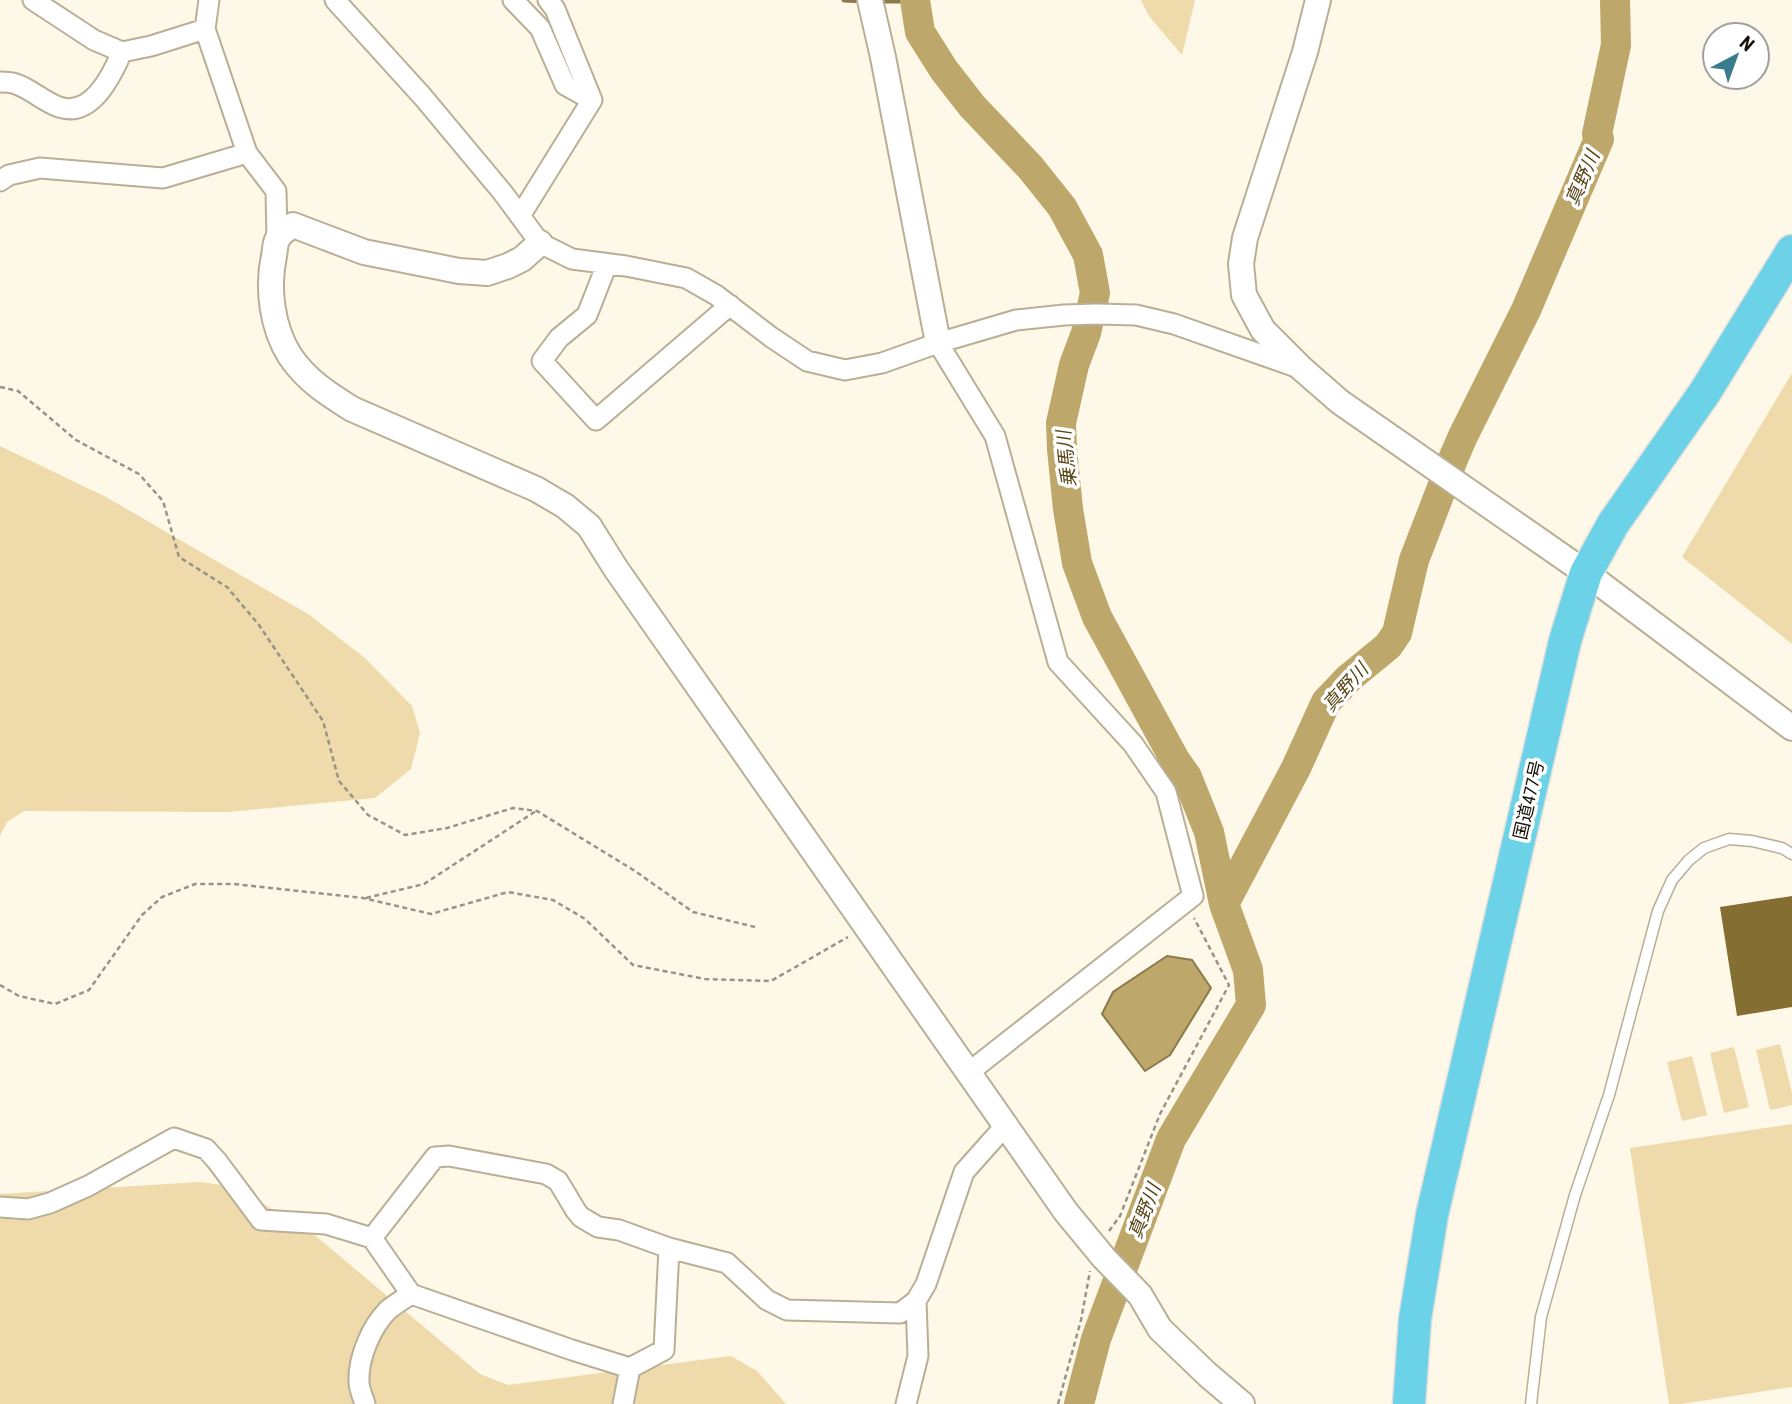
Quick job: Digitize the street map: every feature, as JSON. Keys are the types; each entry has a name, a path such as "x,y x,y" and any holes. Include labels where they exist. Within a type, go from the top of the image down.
{"highway":[{"name":"国道477号","path":"1409,1404 1415,1318 1432,1215 1565,641 1586,573 1613,524 1705,392 1792,251"}],"street":[{"path":"33,0 94,40 122,52 205,29"},
{"path":"209,0 205,29 247,153 276,191 277,239 272,267 271,299 279,331 289,355 307,378 352,409 536,489 565,506 589,526 616,569 1066,1212 1140,1295 1160,1329 1242,1404"},
{"path":"335,0 423,97 540,243 572,259 686,278 716,295 807,361 845,370 882,363 1016,320 1064,315 1136,315 1174,324 1301,369"},
{"path":"513,0 540,28 565,85 592,100"},
{"path":"548,0 555,9 592,100"},
{"path":"870,0 938,343 995,436 1058,663 1133,744 1166,792 1193,895 968,1073"},
{"path":"1318,0 1245,239 1241,264 1244,295 1264,330 1301,369 1340,402 1586,573 1792,728"},
{"path":"0,82 15,83 58,107 73,110 100,91 112,75 122,52"},
{"path":"520,216 592,100"},
{"path":"0,181 9,174 40,168 163,178 247,153"},
{"path":"277,239 293,225 364,252 459,271 487,273 522,259 540,243"},
{"path":"607,264 587,315 559,338 542,361 596,420 730,305"},
{"path":"372,1238 435,1157 449,1156 546,1174 558,1181 581,1217 598,1227 619,1230 669,1248 727,1263 767,1300 787,1310 900,1313 916,1301 926,1284 964,1172 1005,1126"},
{"path":"0,1207 28,1209 50,1203 88,1186 174,1138 206,1149 261,1220 326,1224 372,1238 411,1294 629,1368 664,1350 669,1248"},
{"path":"365,1404 359,1385 365,1348 378,1322 389,1309 411,1294"},
{"path":"906,1404 918,1356 916,1301"},
{"path":"623,1404 629,1368"}],"lane":[{"path":"1531,1404 1541,1317 1575,1195 1612,1082 1658,911 1672,880 1689,860 1704,848 1729,839 1782,848 1792,854"}],"path":[{"path":"0,387 18,391 76,440 139,474 163,501 179,557 227,587 259,625 323,721 339,781 368,815 405,835 447,828 513,808 537,811 635,871 693,912 755,926"},
{"path":"363,898 425,884 537,811"},
{"path":"0,985 19,996 55,1004 89,990 142,915 162,897 195,884 233,884 363,898 431,914 508,892 552,900 585,919 633,965 705,979 771,981 866,927"},
{"path":"1058,1404 1081,1320 1087,1283 1120,1216 1160,1114 1229,985 1186,901"}],"shaded area":[{"path":"1141,0 1195,0 1182,55 1149,16"},
{"path":"1792,373 1792,644 1682,557"},
{"path":"0,446 106,497 308,614 365,658 412,706 420,733 411,769 375,798 228,812 24,811 7,822 0,836"},
{"path":"1167,956 1192,960 1211,988 1170,1055 1145,1071 1102,1014 1113,992"},
{"path":"1780,1044 1792,1093 1792,1105 1770,1110 1756,1050"},
{"path":"1734,1047 1749,1107 1724,1113 1710,1053"},
{"path":"1692,1056 1707,1115 1682,1121 1667,1062"},
{"path":"1792,1124 1792,1387 1669,1404 1630,1148"},
{"path":"201,1182 235,1187 311,1232 480,1374 508,1385 731,1356 757,1371 786,1404 0,1404 0,1194"}],"building":[{"path":"1792,896 1792,1007 1737,1016 1720,907"}],"waterway":[{"path":"844,0 865,1"},
{"name":"乗馬川","path":"915,0 920,32 944,70 972,106 1030,167 1062,207 1088,255 1095,293 1061,423 1068,509 1077,563 1097,617 1175,760 1187,777 1209,832 1224,904 1248,970 1251,1005 1171,1139 1096,1339 1079,1404"},
{"name":"真野川","path":"1224,904 1296,768 1326,702 1349,678 1388,646 1397,633 1414,560 1453,459 1526,310 1599,139 1597,134 1616,45 1615,0"},
{"path":"879,1 915,1"}]}
